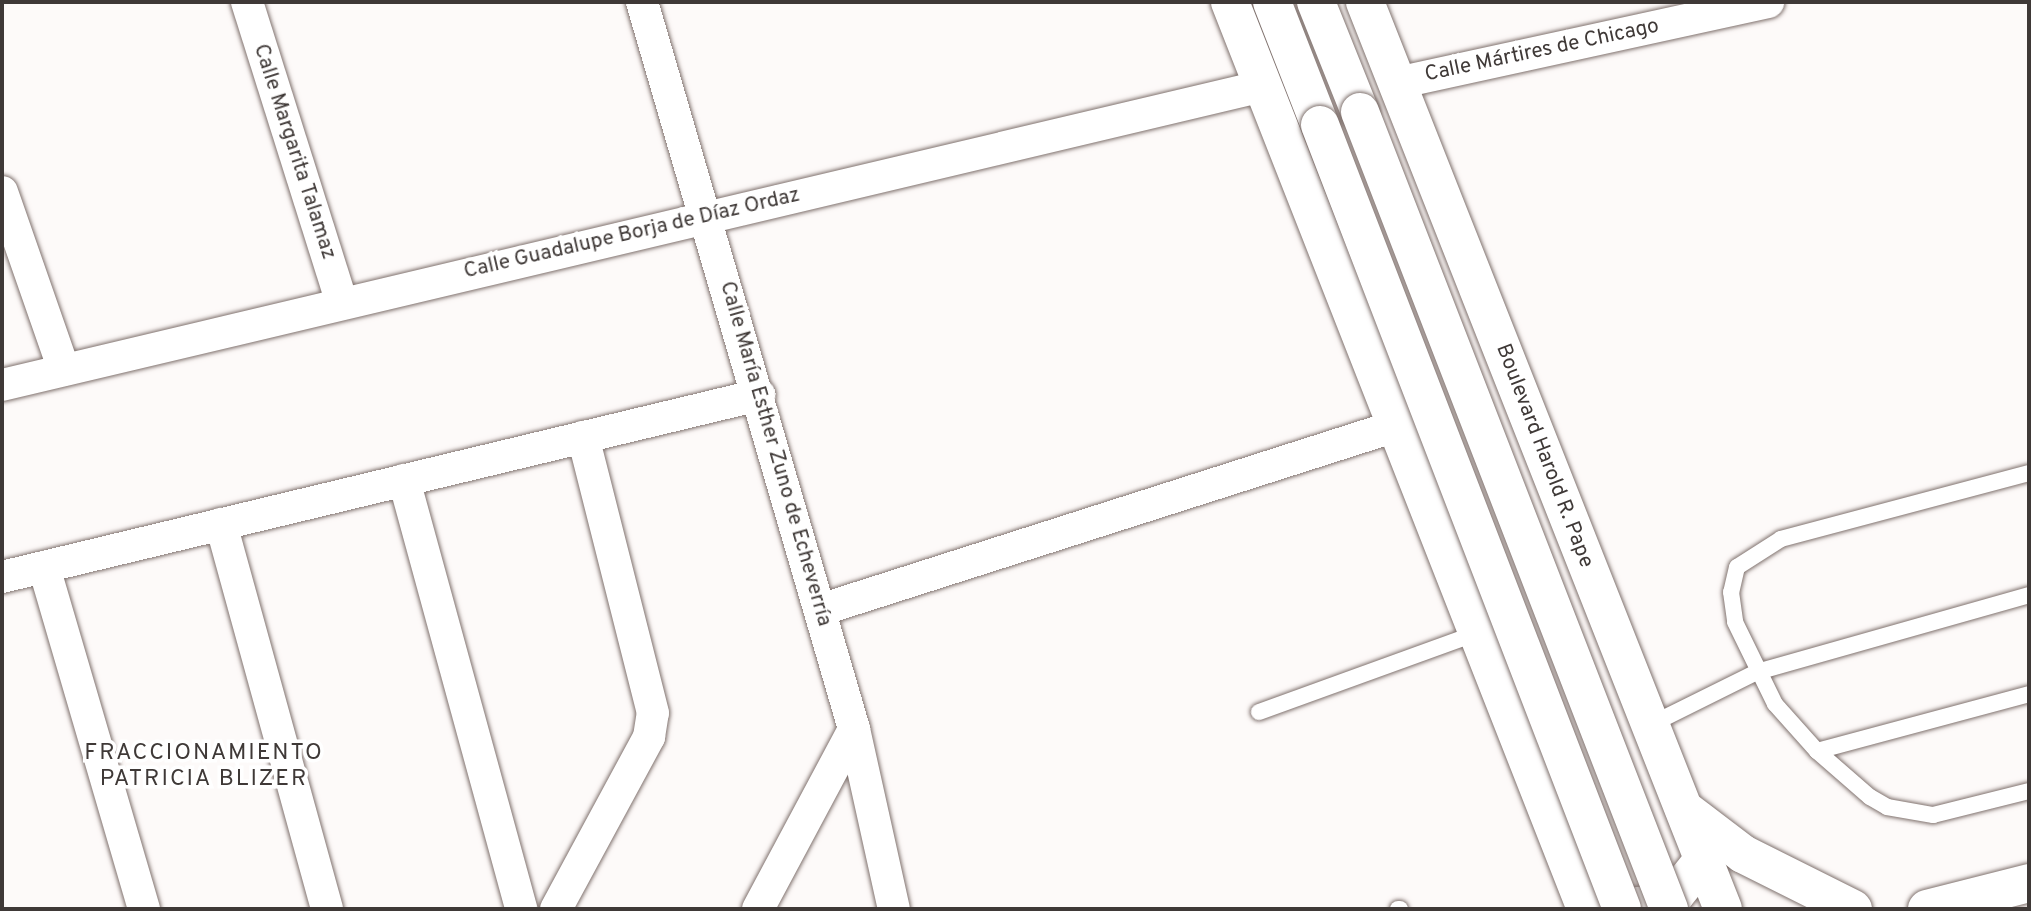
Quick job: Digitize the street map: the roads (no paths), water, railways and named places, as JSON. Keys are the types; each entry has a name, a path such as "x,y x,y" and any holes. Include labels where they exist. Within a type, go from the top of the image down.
{"main road":[{"path":"1230,2 1582,899 1616,905 1652,905 1675,895 1703,860"},
{"path":"1272,2 1622,909"},
{"path":"1316,2 1669,909"},
{"name":"Boulevard Harold R. Pape","path":"1366,2 1723,909"},
{"path":"1683,809 1743,854 1853,909"},
{"path":"1927,909 2029,883"}],"street":[{"name":"Calle Margarita Talamaz","path":"247,2 342,303"},
{"name":"Calle María Esther Zuno de Echeverría","path":"642,2 707,215 854,729 894,909"},
{"name":"Calle Mártires de Chicago","path":"1397,83 1768,2"},
{"name":"Calle Guadalupe Borja de Díaz Ordaz","path":"2,385 707,215 1263,86"},
{"path":"2,192 64,370"},
{"path":"2,577 759,395"},
{"path":"820,610 1396,426"},
{"path":"556,909 649,737 653,713 583,437"},
{"path":"404,480 521,909"},
{"path":"221,524 327,909"},
{"path":"44,567 144,909"},
{"path":"758,909 854,729"}],"lane":[{"path":"2029,473 1781,539 1755,552 1737,567 1731,592 1735,622 1757,672 1775,704 1817,751 1870,797 1910,813 1933,815 2029,791"},
{"path":"1650,725 1757,672 2029,595"},
{"path":"1259,712 1478,633"},
{"path":"1817,751 2029,694"}],"district":[{"name":"FRACCIONAMIENTO PATRICIA BLIZER","path":"204,767"}]}
